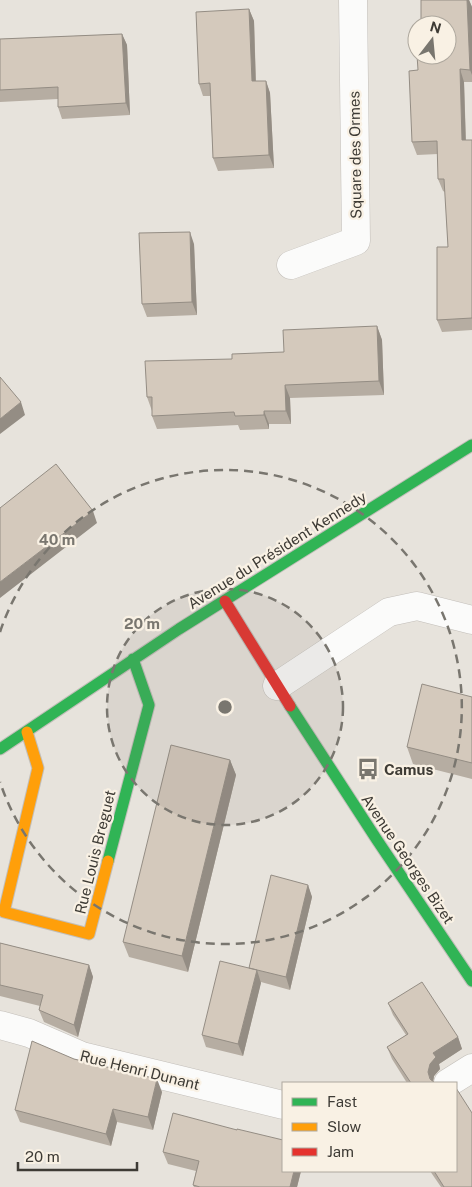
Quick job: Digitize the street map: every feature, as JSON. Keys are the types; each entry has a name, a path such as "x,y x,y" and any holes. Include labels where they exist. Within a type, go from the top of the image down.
{"street":[{"name":"Square des Ormes","path":"291,265 356,241 352,0"},
{"name":"Avenue du Président Kennedy","path":"0,749 179,629 472,445"},
{"name":"Avenue Georges Bizet","path":"225,601 277,686 393,865 472,981"},
{"path":"277,686 389,612 417,606 472,620"},
{"name":"Rue Louis Breguet","path":"27,732 38,768 4,912 90,934 148,705 134,659"},
{"name":"Rue Henri Dunant","path":"0,1026 29,1033 82,1056 282,1105"},
{"path":"450,1082 472,1068"}],"building":[{"path":"421,0 467,0 470,70 460,69 462,140 472,140 472,318 437,320 437,247 448,247 444,179 438,179 437,141 412,142 409,71 418,70 418,65 457,65 457,15 421,15"},
{"path":"249,9 252,81 266,81 269,155 213,158 210,83 199,84 196,12"},
{"path":"122,34 126,103 58,107 58,87 0,90 0,39"},
{"path":"190,232 192,302 142,304 139,233"},
{"path":"377,326 379,381 285,385 286,411 264,411 264,415 235,416 234,412 152,416 152,397 147,397 145,361 232,359 232,354 284,352 283,330"},
{"path":"0,377 21,402 0,419"},
{"path":"56,464 93,511 0,582 0,508"},
{"path":"422,684 472,697 472,763 407,747"},
{"path":"171,745 230,760 182,956 123,942"},
{"path":"271,875 308,885 286,977 249,968"},
{"path":"0,943 89,965 74,1025 39,1010 43,995 0,985"},
{"path":"220,961 257,970 238,1044 202,1035"},
{"path":"422,982 458,1037 433,1053 436,1057 430,1064 428,1072 430,1079 434,1082 410,1082 387,1047 408,1034 388,1003"},
{"path":"32,1041 74,1059 157,1079 148,1117 113,1109 106,1134 15,1110"},
{"path":"457,1090 472,1113 472,1187 444,1187 435,1172 457,1172"},
{"path":"173,1113 282,1140 282,1172 294,1172 290,1187 200,1187 193,1185 199,1161 163,1152"}],"traffic: fast":[{"path":"0,749 179,629 472,445"},
{"path":"108,861 149,705 133,659"},
{"path":"290,706 472,981"}],"traffic: slow":[{"path":"27,732 38,768 4,912 89,934 108,861"}],"traffic: jam":[{"path":"225,601 290,706"}],"place":[{"name":"Camus","path":"368,769"}]}
